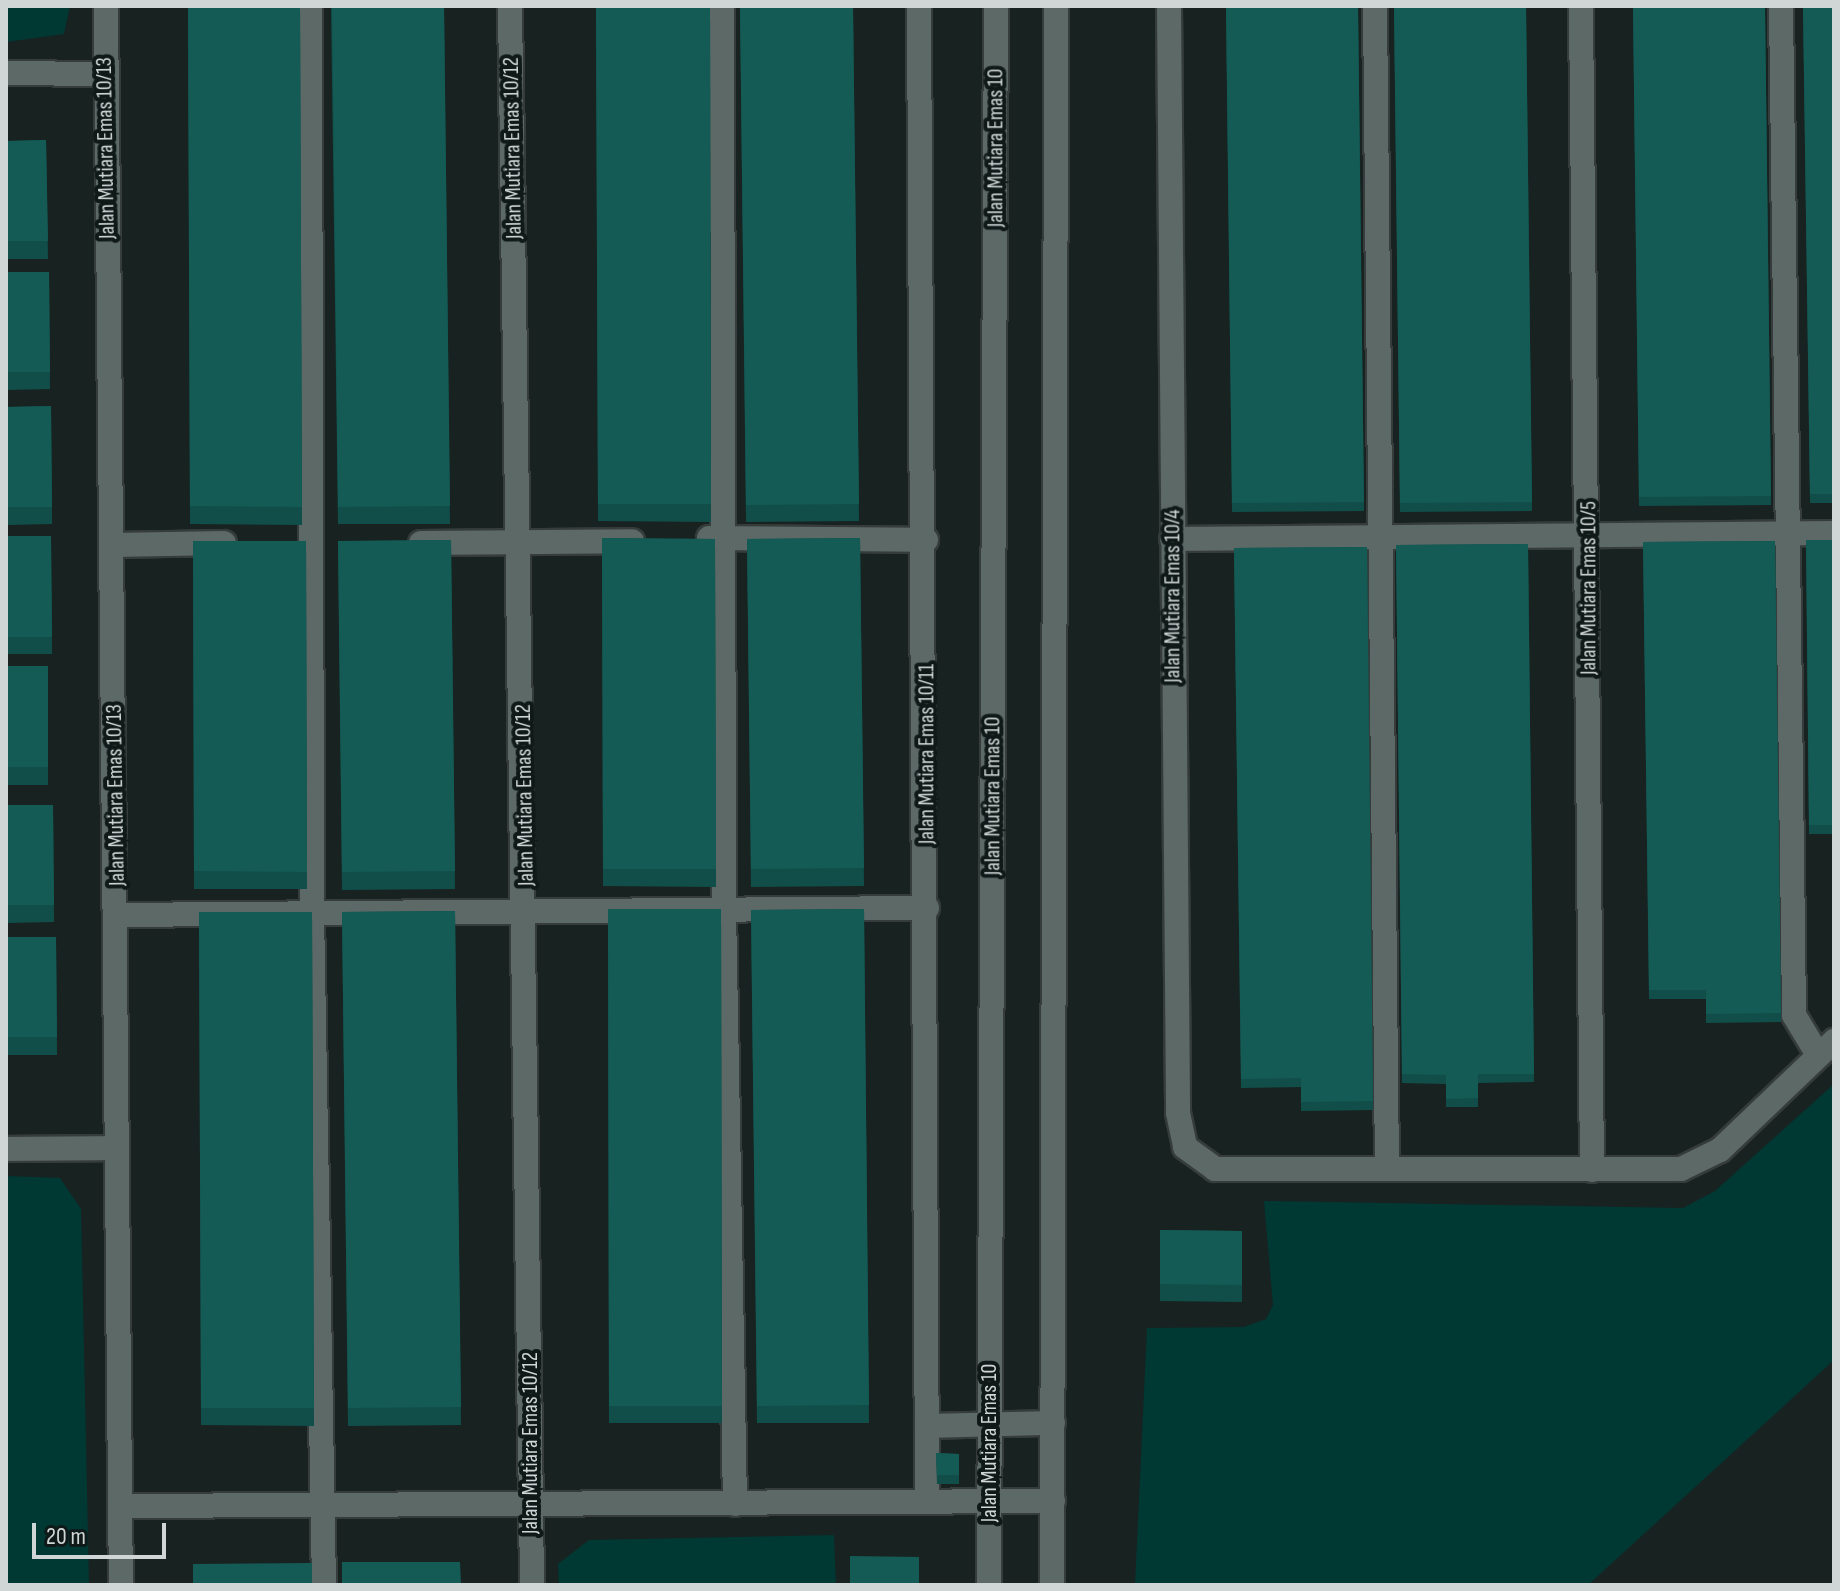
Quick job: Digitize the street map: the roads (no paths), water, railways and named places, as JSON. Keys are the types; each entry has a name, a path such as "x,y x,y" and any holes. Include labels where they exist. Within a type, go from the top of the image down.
{"street":[{"name":"Jalan Mutiara Emas 10/13","path":"106,6 121,1585"},
{"path":"310,6 312,911 324,1585"},
{"name":"Jalan Mutiara Emas 10/12","path":"510,6 527,910 532,1585"},
{"path":"722,6 724,908 735,1504"},
{"name":"Jalan Mutiara Emas 10/11","path":"919,6 926,540 927,1501"},
{"name":"Jalan Mutiara Emas 10","path":"989,1585 996,6"},
{"path":"1052,1585 1056,6"},
{"name":"Jalan Mutiara Emas 10/4","path":"1169,6 1178,1113 1185,1147 1215,1169 1387,1169"},
{"path":"1375,6 1387,1169 1592,1170 1681,1169 1708,1159 1826,1048 1794,1015 1781,6"},
{"name":"Jalan Mutiara Emas 10/5","path":"1581,6 1589,533 1592,1170"},
{"path":"6,73 105,74"},
{"path":"1172,539 1834,533"},
{"path":"401,543 521,544 723,538 926,540"},
{"path":"280,542 341,542"},
{"path":"112,545 250,543"},
{"path":"117,915 927,908"},
{"path":"6,1149 117,1148"},
{"path":"927,1426 1053,1423"},
{"path":"121,1506 532,1508 1053,1501"}]}
